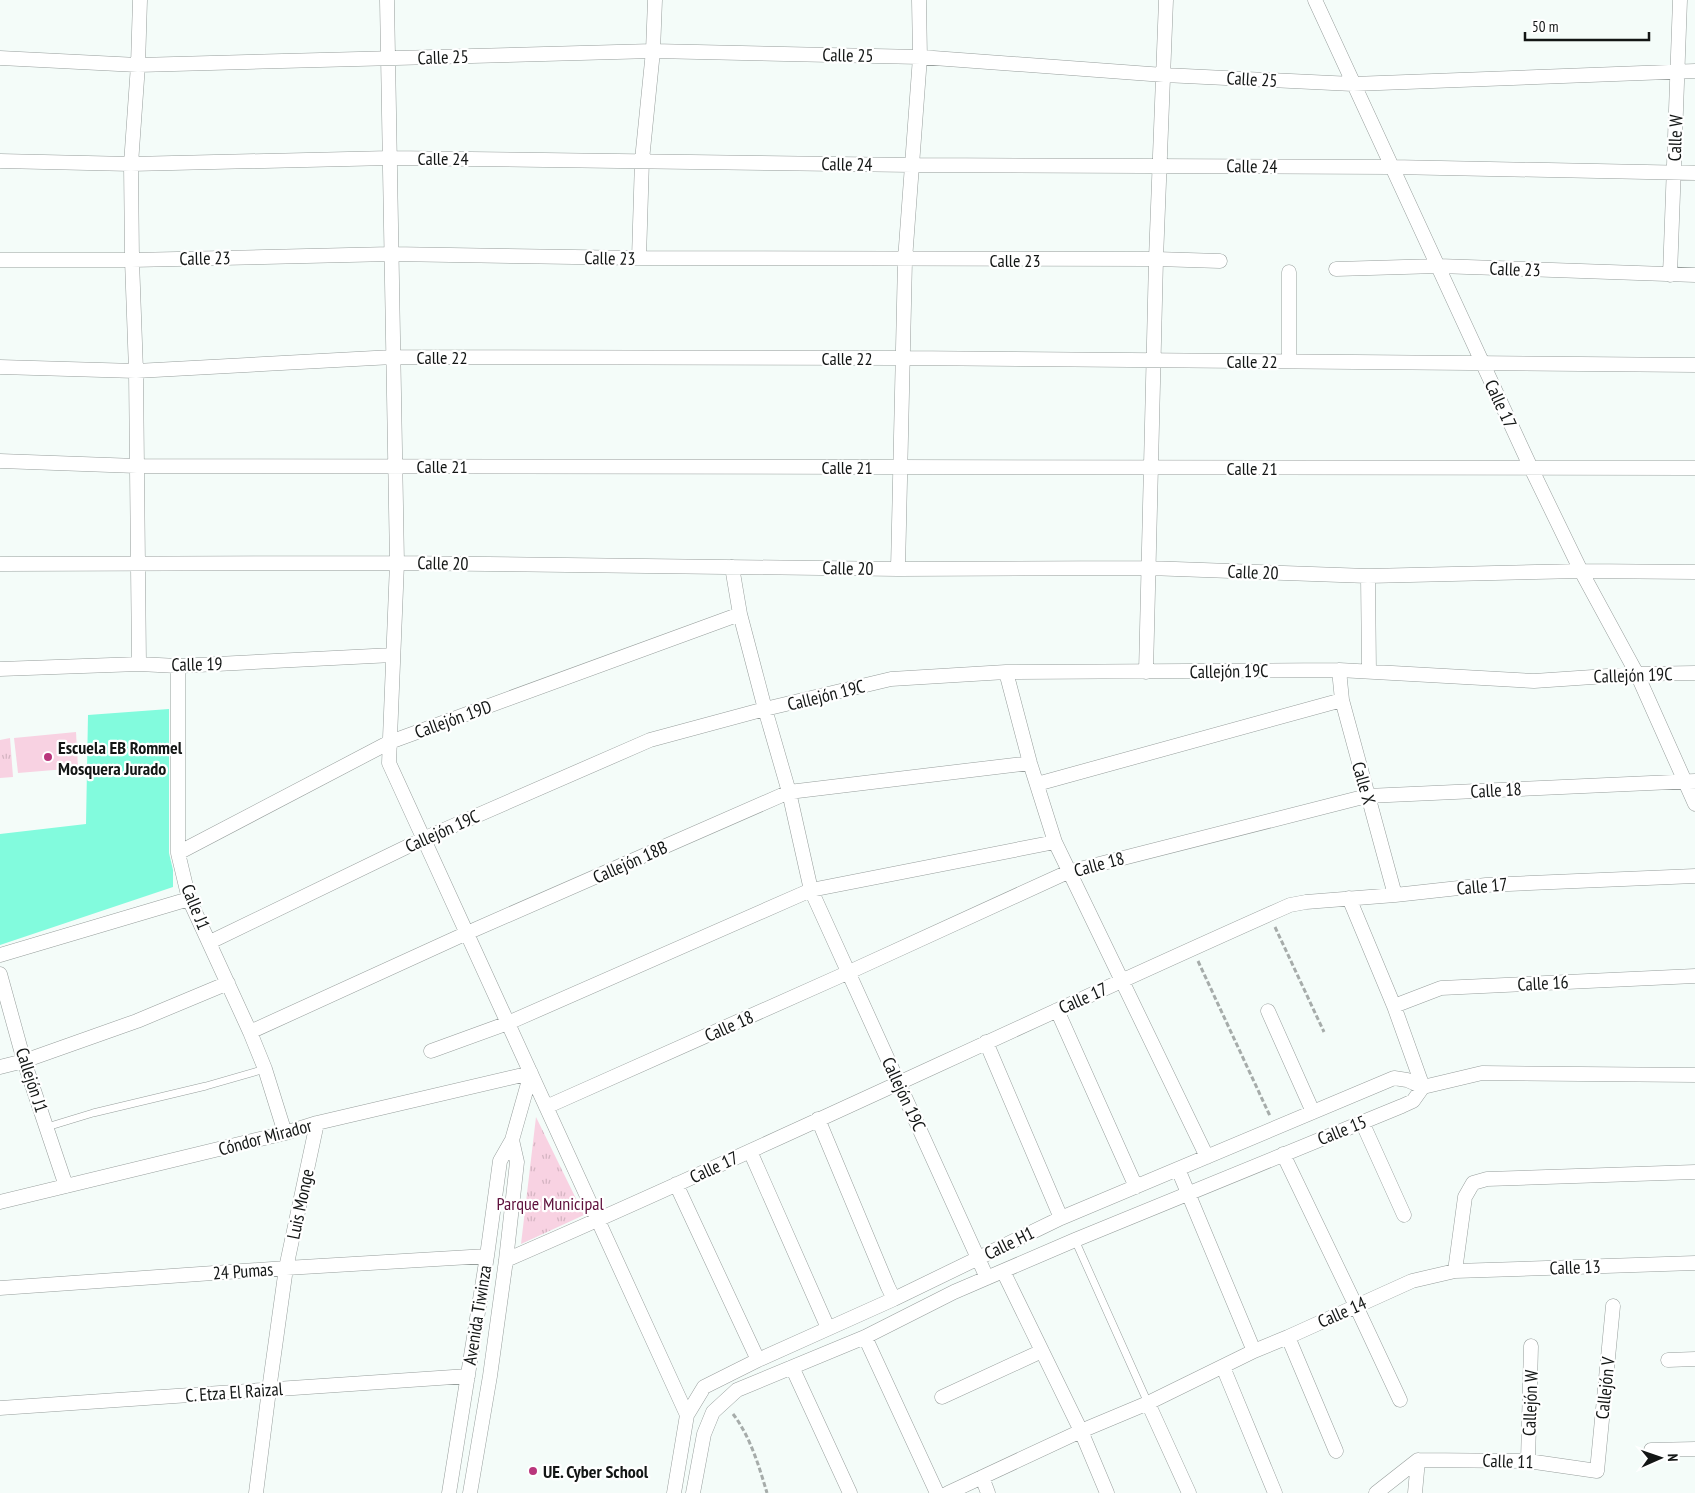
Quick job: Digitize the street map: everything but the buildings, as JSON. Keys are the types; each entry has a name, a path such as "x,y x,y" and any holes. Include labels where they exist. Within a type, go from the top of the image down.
{"street":[{"path":"139,664 136,371 131,164 138,65 140,0"},
{"path":"386,0 397,563 389,763 687,1415"},
{"path":"639,258 642,160 653,50 655,0"},
{"path":"898,569 906,260 920,57 919,0"},
{"path":"1146,672 1156,260 1166,0"},
{"name":"Calle 17","path":"1315,0 1531,468 1581,571 1637,674 1689,781 1695,804"},
{"name":"Calle W","path":"1670,275 1680,0"},
{"name":"Calle 25","path":"0,58 138,65 653,50 920,57 1164,75 1354,84 1695,71"},
{"name":"Calle 24","path":"0,161 131,164 390,158 912,165 1392,167 1695,174"},
{"name":"Calle 23","path":"0,260 132,260 392,254 639,258 1220,261"},
{"name":"Calle 23","path":"1336,270 1438,266 1695,275"},
{"path":"1289,272 1290,361"},
{"name":"Calle 22","path":"0,367 136,371 393,357 903,358 1695,365"},
{"name":"Calle 21","path":"0,460 137,466 1695,468"},
{"name":"Calle 20","path":"0,564 397,563 898,569 1148,568 1368,576 1581,571 1695,572"},
{"path":"732,567 740,614 765,709"},
{"path":"1368,576 1369,672"},
{"name":"Callejón 19D","path":"178,853 390,742 740,614"},
{"name":"Calle 19","path":"0,669 139,664 178,666 393,655"},
{"name":"Calle J1","path":"178,666 178,853 189,899 250,1032 265,1069 285,1133"},
{"name":"Callejón 19C","path":"210,942 423,839 650,740 765,709 890,679 1006,672 1339,670 1534,681 1637,674 1695,673"},
{"name":"Calle X","path":"1339,670 1342,700 1395,895"},
{"path":"1006,672 1030,763 1055,842 1207,1157"},
{"path":"1037,784 1342,700"},
{"name":"Callejón 19C","path":"765,709 789,792 810,890 987,1278"},
{"name":"Callejón 18B","path":"250,1032 467,933 789,792 1030,763"},
{"name":"Calle 18","path":"546,1108 1068,872 1367,796 1689,781"},
{"path":"431,1051 508,1023 810,890 1055,842"},
{"name":"Calle 17","path":"506,1260 598,1220 1290,905 1486,885 1695,876"},
{"path":"1349,898 1394,1006 1423,1087 1482,1073 1695,1075"},
{"path":"0,955 189,899"},
{"name":"Callejón J1","path":"0,974 24,1061 66,1186"},
{"name":"Calle 16","path":"1394,1006 1441,988 1695,976"},
{"path":"0,1067 24,1061 137,1021 228,983"},
{"path":"1057,1010 1136,1187"},
{"path":"1268,1011 1313,1112"},
{"path":"986,1042 1061,1218"},
{"name":"Cóndor Mirador","path":"0,1202 531,1073"},
{"name":"Avenida Tiwinza","path":"449,1493 487,1256 500,1161 512,1140 531,1073"},
{"name":"Calle H1","path":"674,1493 687,1415 704,1387 758,1360 894,1299 1061,1218 1394,1078 1407,1080 1423,1087"},
{"name":"Calle 15","path":"1003,1272 1189,1192 1413,1101 1423,1087"},
{"path":"818,1119 894,1299"},
{"path":"1362,1122 1404,1215"},
{"name":"Luis Monge","path":"256,1493 286,1268 317,1124"},
{"name":"Avenida Tiwinza","path":"470,1493 490,1376 506,1260 517,1162 512,1140"},
{"path":"750,1151 828,1328"},
{"path":"1283,1154 1400,1400"},
{"path":"1178,1169 1254,1351"},
{"path":"1455,1271 1466,1197 1473,1183 1487,1179 1695,1172"},
{"path":"676,1184 758,1360"},
{"name":"24 Pumas","path":"0,1288 487,1256"},
{"name":"Calle 13","path":"1455,1271 1695,1264"},
{"name":"Calle 14","path":"948,1493 1081,1431 1148,1403 1254,1351 1356,1306 1412,1282 1455,1271"},
{"path":"1003,1272 1081,1431 1107,1493"},
{"name":"Calle H1","path":"693,1493 704,1434 714,1412 736,1390 865,1337 954,1292 1003,1272"},
{"name":"Callejón V","path":"1597,1471 1612,1306"},
{"path":"865,1337 937,1493"},
{"path":"1288,1337 1336,1451"},
{"name":"Callejón W","path":"1528,1461 1532,1346"},
{"path":"942,1397 1042,1351"},
{"path":"1668,1360 1695,1359"},
{"path":"1223,1366 1274,1493"},
{"path":"792,1367 850,1493"},
{"name":"C. Etza El Raizal","path":"0,1408 468,1376"},
{"path":"1148,1403 1189,1493"},
{"path":"1651,1450 1695,1449"},
{"path":"1376,1493 1418,1460"},
{"path":"1415,1493 1418,1460"},
{"name":"Calle 11","path":"1418,1460 1528,1461 1597,1471"},
{"path":"982,1477 988,1493"}],"lane":[{"path":"47,1127 93,1113 206,1086 265,1069"},
{"path":"1075,1240 1148,1403"}],"path":[{"path":"1269,915 1324,1032"},
{"path":"1192,949 1276,1128"},
{"path":"724,1402 740,1423 760,1469 767,1493"}],"green space":[{"path":"76,732 78,768 18,773 14,738"},
{"path":"10,738 13,777 0,778 0,740"},
{"name":"Parque Municipal","path":"536,1117 584,1215 521,1244"}],"place":[{"name":"Escuela EB Rommel Mosquera Jurado","path":"48,757"},
{"name":"UE. Cyber School","path":"533,1471"}]}
